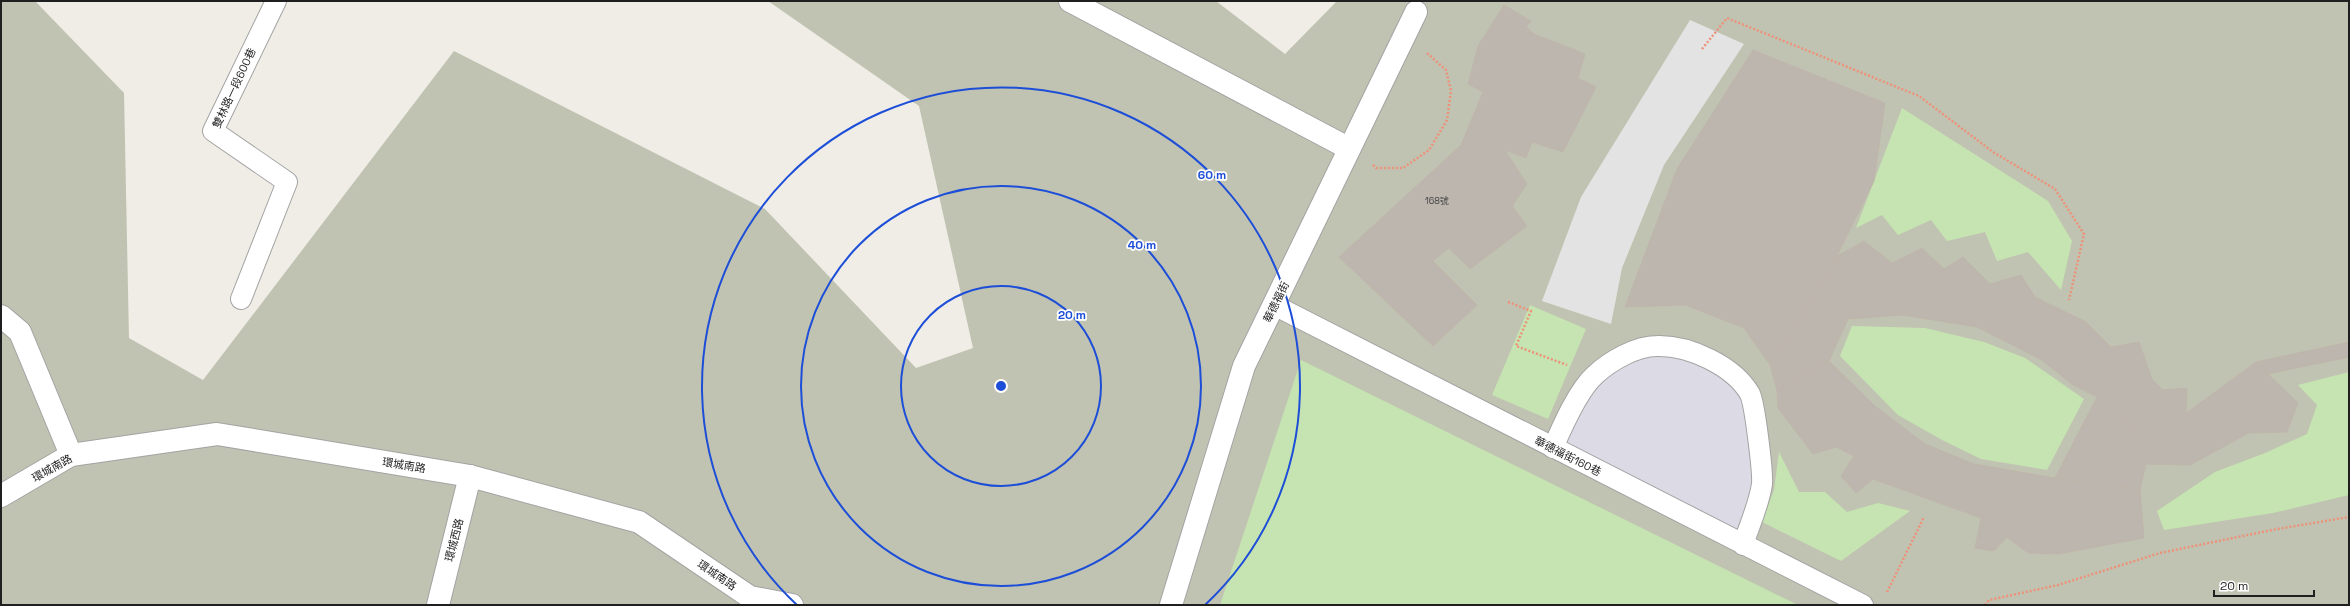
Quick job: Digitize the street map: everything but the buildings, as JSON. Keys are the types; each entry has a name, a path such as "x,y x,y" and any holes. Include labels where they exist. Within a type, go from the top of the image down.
{"street":[{"path":"1070,1 1348,148"},
{"name":"華德福街","path":"1171,605 1244,366 1348,148 1416,12"},
{"path":"1,316 20,332 71,455"},
{"name":"環城南路","path":"1,496 71,455 217,434 470,476 639,522 750,597 792,605"},
{"name":"環城西路","path":"438,605 470,476"}],"lane":[{"name":"雙林路一段600巷","path":"241,299 287,182 213,131 276,1"},
{"name":"華德福街160巷","path":"1274,305 1863,605"},
{"path":"1553,448 1569,412 1594,375 1630,352 1657,346 1691,352 1724,366 1750,395 1757,432 1762,484 1743,545"}],"path":[{"path":"1702,49 1727,18 1919,96 1993,152 2055,189 2084,234 2069,300"},
{"path":"1348,148 1376,168 1403,168 1429,150 1447,120 1451,91 1446,70 1428,53 1401,40"},
{"path":"1508,302 1531,311 1516,346 1594,375"},
{"path":"1884,598 1924,517"},
{"path":"1985,605 1989,600 2058,585 2160,553 2272,530 2349,517"}],"shaded area":[{"path":"1,1 35,1 124,93 129,338 203,380 454,51 765,209 916,368 973,348 919,106 768,1 1216,1 1285,54 1337,1 2349,1 2349,605 1,605"},
{"path":"1690,20 1744,44 1664,165 1622,268 1611,324 1542,301 1581,197"},
{"path":"1630,352 1691,352 1750,395 1762,484 1743,545 1553,448 1569,412"}],"green space":[{"path":"1902,108 2048,201 2072,241 2061,290 2028,252 1997,261 1985,232 1947,241 1931,220 1898,235 1882,215 1856,228"},
{"path":"1530,305 1586,329 1548,419 1492,395"},
{"path":"1852,326 1925,328 1984,342 2025,358 2084,399 2047,470 1981,459 1942,440 1898,415 1840,356"},
{"path":"1301,360 1798,605 1220,605"},
{"path":"2349,372 2349,495 2273,513 2164,530 2157,511 2215,472 2265,453 2307,434 2317,405 2298,385"},
{"path":"1779,452 1799,492 1825,492 1847,512 1878,503 1910,511 1841,561 1762,522 1774,490"}]}
